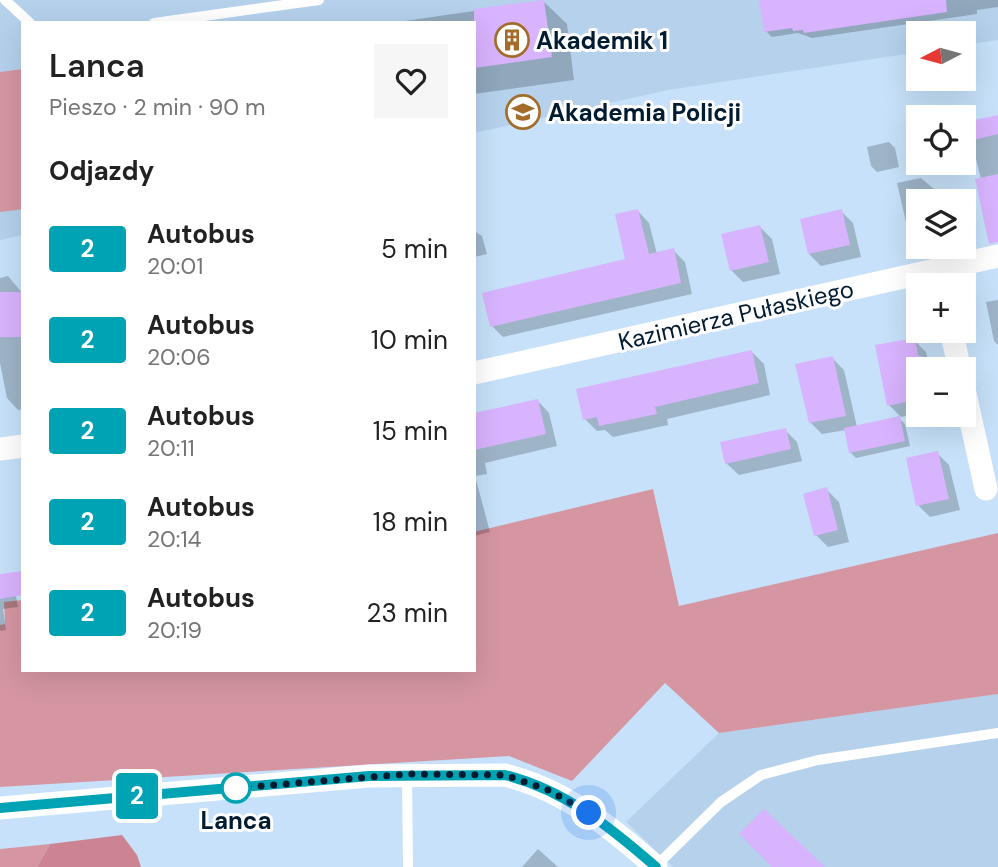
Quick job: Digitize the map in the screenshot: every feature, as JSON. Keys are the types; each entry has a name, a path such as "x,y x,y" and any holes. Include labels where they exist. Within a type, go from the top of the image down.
{"street":[{"name":"Kazimierza Pułaskiego","path":"951,273 998,256"},
{"name":"Kazimierza Pułaskiego","path":"476,373 906,284"},
{"path":"972,427 986,489"},
{"path":"0,449 21,446"},
{"path":"0,808 407,774 505,775 526,780 565,798 597,818 655,867"}],"lane":[{"path":"5,0 28,21"},
{"path":"168,21 319,0"},
{"path":"655,867 721,802 761,775 818,760 998,733"},
{"path":"407,774 408,867"}],"shaded area":[{"name":"Akademia Policji","path":"0,0 998,0 998,40 976,43 976,21 906,21 906,54 668,90 476,133 476,21 21,21 21,235 0,240"},
{"path":"21,69 21,209 0,212 0,72"},
{"path":"653,489 679,606 998,533 998,694 719,733 665,683 572,781 509,756 0,787 0,625 5,624 4,602 21,600 21,672 476,672 476,532"},
{"path":"998,694 998,867 673,867 626,822 719,733"},
{"path":"122,835 137,855 141,867 37,867 50,844"},
{"path":"50,844 37,867 0,867 0,849"}],"building":[{"name":"Akademik 1","path":"544,0 552,57 476,68 474,9"},
{"path":"759,0 946,0 947,12 804,33 803,30 793,31 792,28 764,32"},
{"path":"998,115 998,134 976,140 976,120"},
{"path":"998,174 998,242 989,244 975,179"},
{"path":"638,209 649,254 674,248 681,283 490,327 482,293 625,259 615,214"},
{"path":"842,209 850,245 808,254 800,219"},
{"path":"760,225 769,262 730,271 721,234"},
{"path":"0,292 21,292 21,337 0,337"},
{"path":"906,340 906,343 916,343 918,355 924,357 906,357 906,402 887,406 875,345"},
{"path":"752,350 759,383 655,407 657,414 599,426 597,417 583,420 576,389"},
{"path":"833,356 846,416 809,423 795,364"},
{"path":"538,399 546,434 476,450 476,413"},
{"path":"900,416 905,441 849,453 844,428"},
{"path":"786,428 791,449 725,464 720,442"},
{"path":"938,451 949,499 916,506 906,458"},
{"path":"827,487 838,530 814,536 803,494"},
{"path":"21,571 21,595 0,599 0,574"},
{"path":"764,809 825,867 772,867 739,834"}],"bus line":[{"name":"2","path":"0,808 369,776 505,775 526,780 573,802 605,824 656,867"}],"place":[{"name":"Akademik 1","path":"512,40"},
{"name":"Akademia Policji","path":"523,112"},
{"name":"Lanca","path":"236,788"}],"route":[{"path":"236,788 407,774 505,775 526,780 573,802 589,813"}]}
